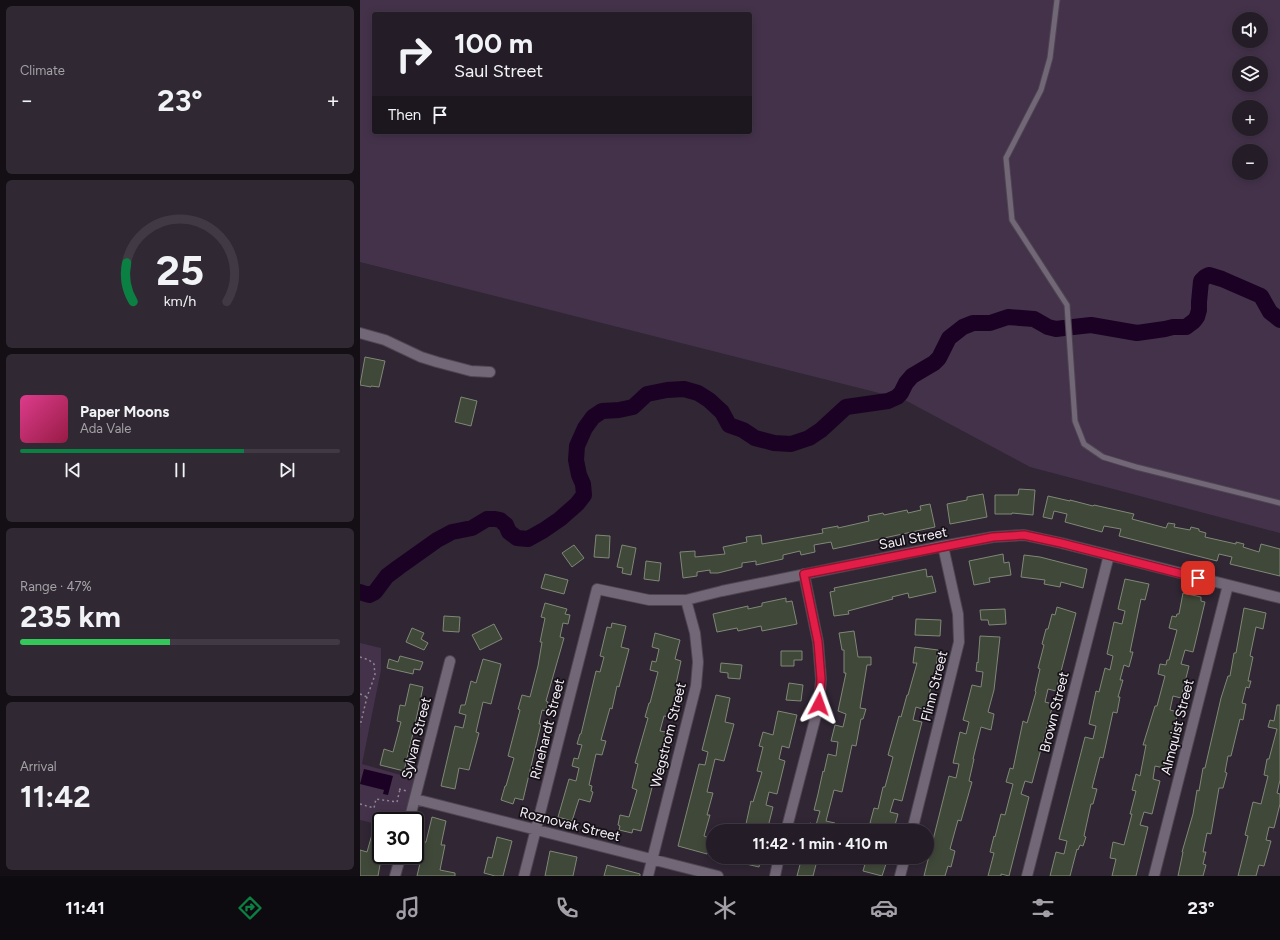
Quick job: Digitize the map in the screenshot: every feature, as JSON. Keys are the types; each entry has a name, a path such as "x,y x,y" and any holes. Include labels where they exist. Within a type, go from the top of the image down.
{"street":[{"path":"360,333 385,340 421,357 437,362 471,371 490,372"},
{"name":"Saul Street","path":"597,589 649,600 686,600 943,546 993,537 1024,535 1280,598"},
{"name":"Flinn Street","path":"914,824 959,642 958,614 943,546"},
{"name":"Brown Street","path":"1027,876 1108,555"},
{"path":"788,824 819,704 821,679 818,642 804,574"},
{"name":"Almquist Street","path":"1154,876 1228,585"},
{"name":"Rinehardt Street","path":"524,876 597,589"},
{"name":"Wegstrom Street","path":"648,876 696,686 698,662 695,633 686,600"},
{"name":"Sylvan Street","path":"410,812 413,795 450,661"},
{"name":"Roznovak Street","path":"413,795 536,829 718,876"},
{"path":"395,876 398,864"},
{"path":"775,876 778,864"},
{"path":"900,876 903,864"}],"lane":[{"path":"1057,0 1050,58 1041,90 1006,158 1012,220 1067,305 1074,421 1084,444 1103,457 1136,468 1280,503"}],"path":[{"path":"360,657 369,660 374,664 375,668 373,682 367,697 360,726"},
{"path":"360,694 367,697"},
{"path":"360,804 374,808 376,799 397,802 400,789 413,795"}],"shaded area":[{"path":"360,0 1280,0 1280,533 1030,467 903,399 360,262"},
{"path":"360,643 381,648 381,670 362,764 415,779 407,812 372,812 372,823 360,820"},
{"path":"364,769 393,776 388,795 383,794 384,790 360,784"}],"building":[{"path":"365,357 385,361 379,387 360,385"},
{"path":"461,397 477,401 471,426 455,422"},
{"path":"1019,489 1035,490 1033,515 1012,513 995,514 995,495 1018,495"},
{"path":"983,494 987,517 950,524 947,504 967,500 967,497"},
{"path":"1048,496 1134,514 1132,519 1166,528 1168,523 1175,524 1174,527 1190,530 1191,527 1199,529 1199,531 1206,533 1205,537 1236,544 1236,542 1244,544 1243,547 1259,552 1261,544 1280,549 1280,576 1230,564 1232,557 1219,554 1217,561 1119,536 1121,529 1104,526 1102,532 1065,522 1067,514 1054,511 1052,519 1043,517"},
{"path":"930,504 935,527 833,549 831,542 814,545 815,552 801,555 800,551 783,555 783,559 756,565 756,561 742,563 742,567 718,573 710,573 710,570 697,572 697,576 683,578 680,552 695,551 695,557 725,554 723,547 747,542 746,537 761,535 762,544 823,533 822,529 838,526 838,528 869,521 868,516 883,513 884,515 907,510 908,513 921,510 920,506"},
{"path":"596,535 610,536 609,558 594,557"},
{"path":"574,545 584,558 572,567 562,553"},
{"path":"622,545 636,548 631,575 622,573 623,568 617,567"},
{"path":"1003,554 1004,563 1009,562 1011,575 989,578 990,582 974,585 969,561"},
{"path":"1024,555 1040,557 1087,569 1083,588 1061,582 1060,587 1044,584 1045,580 1021,577"},
{"path":"646,561 661,563 659,581 644,579"},
{"path":"926,569 927,577 932,576 936,592 909,598 908,593 892,597 893,599 848,611 849,614 834,616 830,592 835,591 834,588"},
{"path":"545,574 568,580 564,594 541,588"},
{"path":"1125,579 1149,584 1145,600 1141,599 1130,652 1133,652 1129,667 1124,665 1120,680 1123,680 1118,697 1120,697 1117,713 1113,712 1103,758 1100,757 1092,788 1097,789 1093,804 1091,804 1084,836 1086,837 1083,846 1080,845 1078,850 1077,849 1070,876 1050,876 1056,852 1064,854 1067,841 1059,839 1085,737 1093,739 1096,726 1089,724 1096,691 1099,692 1105,668 1110,670 1113,656 1107,654 1114,622 1122,624 1125,611 1118,609"},
{"path":"1183,593 1201,597 1201,601 1205,602 1193,652 1185,650 1181,664 1189,666 1181,698 1173,696 1170,710 1178,712 1164,768 1155,766 1153,779 1160,781 1152,814 1144,812 1140,825 1148,827 1136,876 1112,876 1116,859 1110,858 1113,842 1124,845 1136,791 1132,790 1136,774 1140,776 1146,745 1143,745 1155,706 1157,706 1165,676 1158,674 1160,664 1166,665 1167,660 1169,660 1177,630 1169,628 1172,616 1176,617 1177,614 1179,614"},
{"path":"786,598 786,602 792,601 797,624 762,631 761,626 738,631 737,628 717,632 713,614 748,606 748,609 762,606 762,603"},
{"path":"545,603 567,609 565,614 570,615 568,624 563,623 560,637 564,638 546,701 548,702 546,711 542,710 539,724 541,724 523,800 515,798 513,804 501,800 514,758 508,756 520,710 518,709 522,695 530,697 538,666 542,642 540,642 545,618 541,617"},
{"path":"1057,607 1076,613 1056,691 1048,689 1045,702 1053,704 1032,783 1025,781 1021,794 1029,797 1009,876 1001,874 1001,876 988,876 994,853 990,852 994,836 995,837 1001,814 1005,815 1013,784 1006,782 1010,768 1013,769 1023,721 1027,723 1036,692 1040,669 1038,668 1044,645 1042,644 1046,629 1048,629 1052,614 1055,615"},
{"path":"1244,608 1266,613 1263,629 1256,627 1250,656 1253,657 1248,681 1251,681 1249,688 1246,687 1242,703 1246,704 1243,720 1240,719 1231,756 1228,756 1225,772 1227,773 1223,788 1219,788 1211,834 1207,833 1203,852 1206,852 1203,864 1206,865 1203,876 1178,876 1182,852 1193,814 1197,790 1199,791 1203,768 1205,768 1221,698 1228,676 1230,676 1234,653 1236,653"},
{"path":"1005,609 1006,624 989,625 988,620 981,620 980,610"},
{"path":"444,616 460,617 459,632 443,631"},
{"path":"916,619 941,620 940,636 915,635"},
{"path":"612,623 626,626 621,647 629,649 619,687 617,686 612,709 610,708 601,740 606,741 602,755 596,754 589,785 592,786 591,791 593,792 590,802 579,799 572,821 558,817 569,779 576,781 579,768 572,766 574,758 578,759 582,745 577,744 581,734 596,671 600,672 604,657 600,656 607,627 611,628"},
{"path":"494,624 502,639 480,650 472,635"},
{"path":"412,628 424,633 421,639 428,643 424,650 406,642"},
{"path":"854,631 858,657 871,657 871,665 867,665 860,708 866,709 863,719 861,719 856,746 852,745 842,792 834,790 826,821 835,824 816,824 820,811 814,810 823,771 824,772 828,754 836,756 838,742 831,741 835,725 843,727 846,714 838,711 846,673 844,673 844,650 842,650 839,633"},
{"path":"655,633 680,640 675,659 681,661 676,684 678,685 670,717 664,716 660,731 666,732 641,831 633,829 632,833 619,830 620,826 618,825 620,815 629,817 637,790 632,788 638,764 635,763 648,718 645,717 658,672 650,670 652,661 656,662 659,649 652,647"},
{"path":"980,636 1000,637 994,690 988,712 994,714 991,730 981,727 969,781 972,782 961,821 958,820 950,849 955,851 951,867 948,866 945,876 924,876 927,864 934,864 934,836 949,776 956,778 959,764 953,763 960,732 966,734 969,722 963,720 972,685 981,687 983,672 976,671 977,662 978,663"},
{"path":"915,647 938,650 936,668 925,710 916,707 913,720 922,722 902,801 894,799 890,812 898,814 895,824 870,823 874,808 878,809 883,787 885,787 893,757 888,755 899,716 901,717 917,663 913,663"},
{"path":"781,651 802,651 802,660 794,660 794,666 781,666"},
{"path":"400,656 423,662 420,670 414,669 413,674 387,668 389,659 398,662"},
{"path":"483,659 501,664 491,704 483,702 476,732 479,733 469,770 459,768 455,789 441,786 455,726 463,728 466,715 459,713 461,705 465,705 471,681 476,683"},
{"path":"721,663 742,665 740,679 728,678 728,673 720,672"},
{"path":"789,683 803,685 801,701 786,700"},
{"path":"410,684 423,687 404,771 380,765 384,749 393,752 401,722 397,721 400,705 405,706"},
{"path":"716,695 730,698 725,722 734,724 724,761 715,759 707,792 713,793 707,815 710,815 707,824 706,824 704,836 706,837 706,854 678,846 699,764 705,765 708,752 702,750"},
{"path":"1277,705 1280,705 1280,780 1277,793 1280,794 1280,804 1274,828 1269,827 1266,840 1271,841 1264,866 1259,865 1256,876 1238,876 1248,836 1245,835 1253,802 1261,804 1268,776 1264,775 1267,759 1269,759 1277,729 1268,727 1270,720 1274,721"},
{"path":"778,711 797,715 789,748 782,746 779,759 785,761 777,794 769,792 766,805 773,807 769,824 746,824 751,801 753,802 762,772 757,771 763,747 759,746 763,732 773,735"},
{"path":"432,817 446,821 441,845 445,845 440,870 455,873 455,876 417,876 420,864 424,864 424,846"},
{"path":"372,834 372,864 380,864 378,876 360,876 360,850 367,852"},
{"path":"497,837 512,841 503,876 495,876 484,873 488,857 492,858"},
{"path":"550,851 577,857 573,876 545,876"},
{"path":"746,864 760,864 759,867"},
{"path":"800,864 816,864 813,876 797,876"},
{"path":"865,864 886,864 882,876 863,871"},
{"path":"607,865 640,874 640,876 604,876"}],"waterway":[{"path":"1073,327 1091,325 1137,333 1173,327 1186,327 1197,317 1199,310 1201,281 1209,275 1261,296 1270,312 1280,320"},
{"path":"360,592 369,595 375,592 387,576 437,540 452,532 472,528 487,519 500,520 506,525 509,532 517,538 528,539 560,519 577,504 584,495 583,484 579,475 576,460 577,446 585,428 593,417 602,411 633,407 647,394 667,390 684,389 698,393 709,400 722,412 729,425 743,430 755,438 774,443 791,444 809,438 821,430 846,407 888,401 897,397 912,376 934,363 939,358 949,338 963,327 973,323 990,323 1008,317 1034,319 1048,327 1056,329 1064,328"}],"route":[{"path":"819,704 821,679 818,642 804,574 993,537 1024,535 1198,578"}]}
